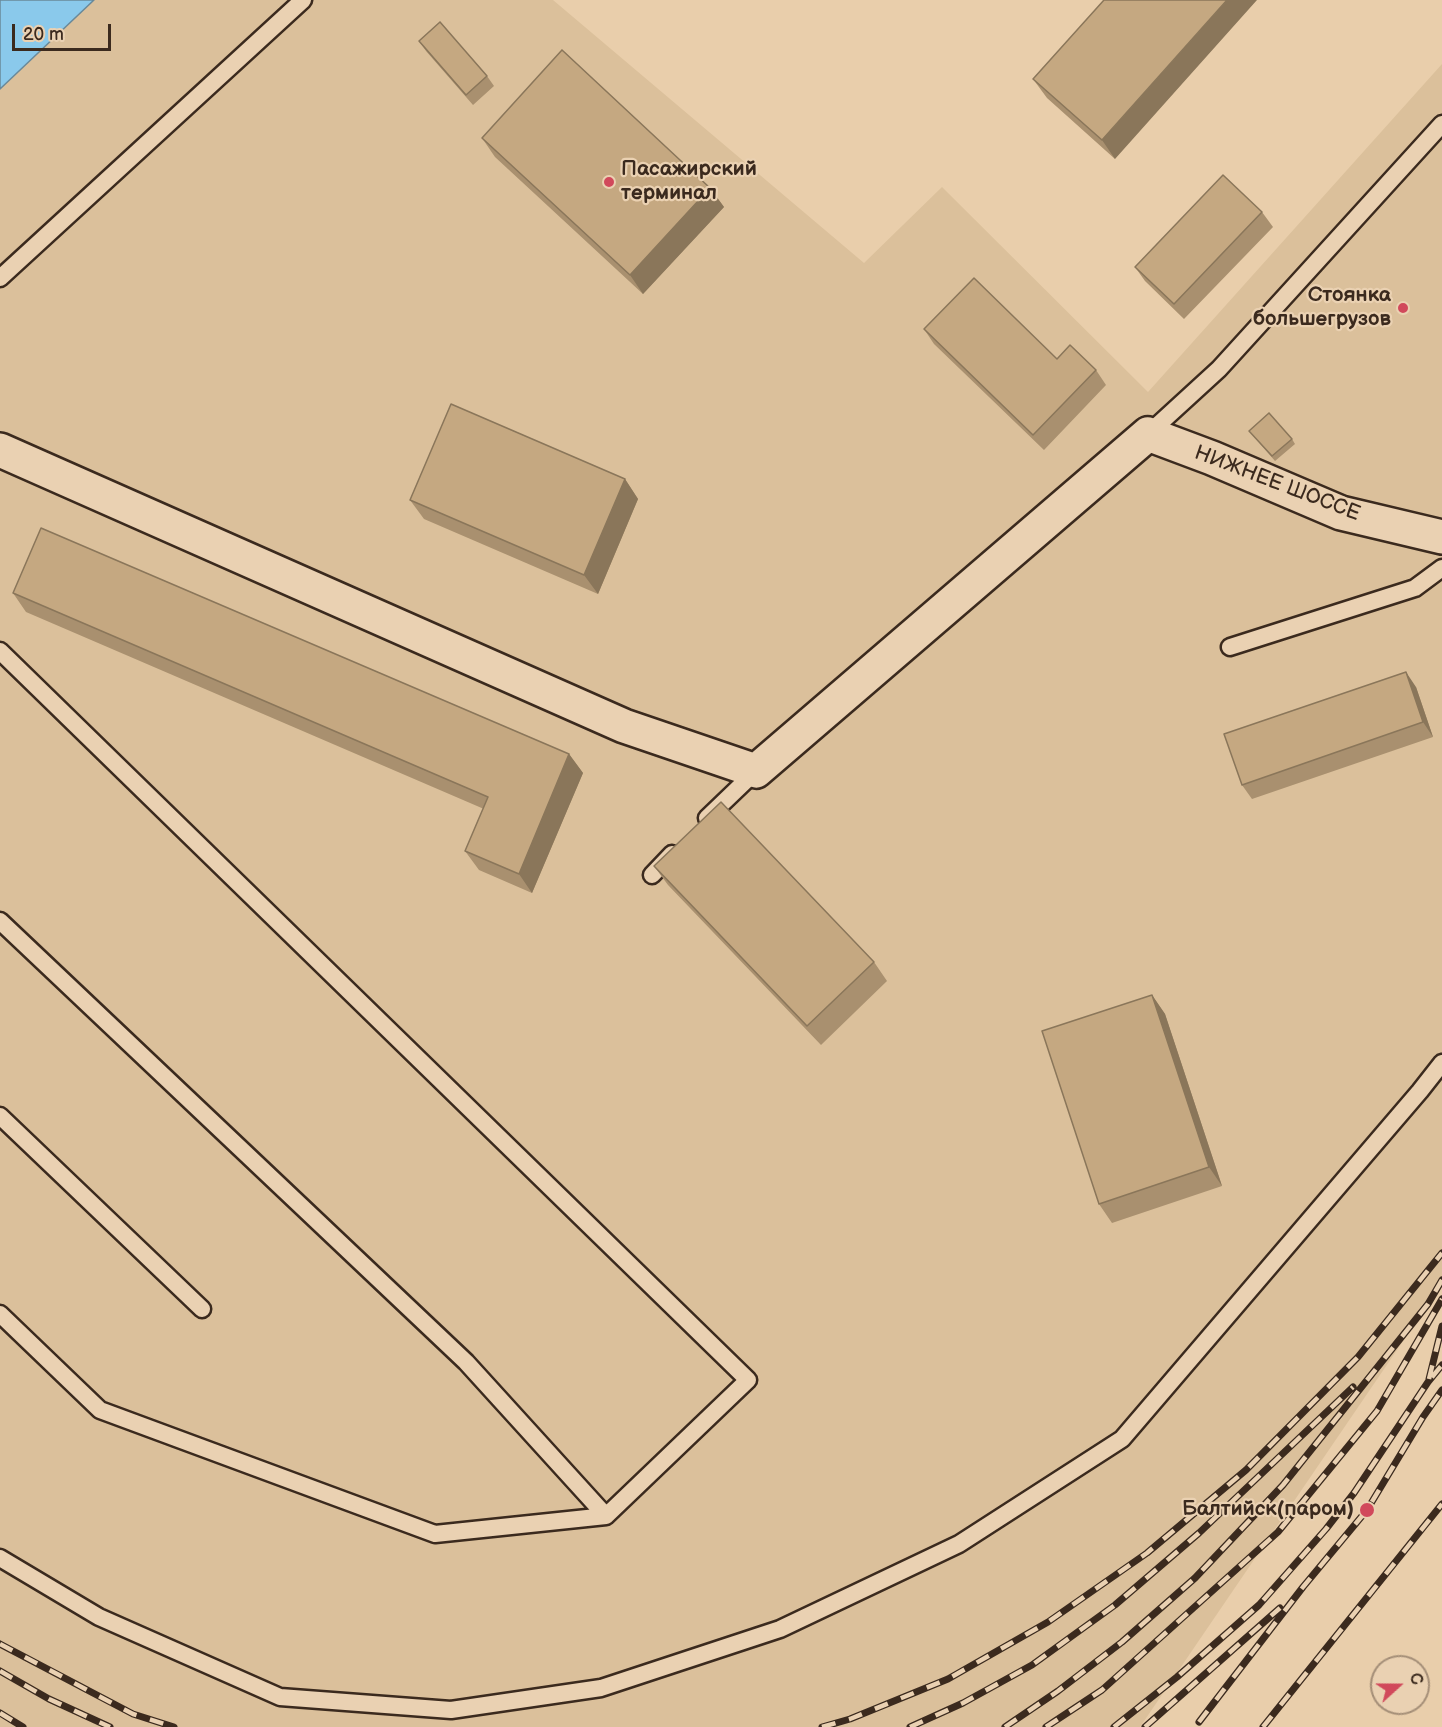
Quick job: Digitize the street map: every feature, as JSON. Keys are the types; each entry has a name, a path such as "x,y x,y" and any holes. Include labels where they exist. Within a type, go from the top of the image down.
{"main road":[{"name":"НИЖНЕЕ ШОССЕ","path":"1148,434 1212,458 1341,513 1442,537"},
{"path":"0,450 624,726 756,771 1148,434"}],"lane":[{"path":"0,278 303,0"},
{"path":"1148,434 1219,369 1442,124"},
{"path":"1230,647 1415,588 1442,568"},
{"path":"0,651 748,1380 606,1516 435,1534 100,1410 0,1314"},
{"path":"652,875 756,771"},
{"path":"0,921 466,1362 606,1516"},
{"path":"0,1558 99,1617 280,1697 451,1710 601,1688 780,1629 959,1544 1122,1439 1442,1063"},
{"path":"0,1116 202,1309"}],"shaded area":[{"path":"94,0 553,0 864,263 942,187 1148,392 1442,64 1442,1284 1140,1727 0,1727 0,89"}],"water":[{"path":"0,0 94,0 0,89"}],"building":[{"path":"1104,0 1227,0 1102,140 1033,79"},
{"path":"440,22 487,76 466,95 419,41"},
{"name":"Пасажирский терминал","path":"562,50 710,188 630,275 482,138"},
{"path":"1223,175 1262,212 1174,304 1135,267"},
{"path":"974,278 1057,359 1070,345 1096,370 1033,435 924,329"},
{"path":"451,404 625,479 584,575 410,500"},
{"path":"1269,413 1292,439 1272,456 1249,431"},
{"path":"41,528 569,754 519,874 465,851 488,797 13,593"},
{"path":"1406,672 1423,722 1242,785 1224,734"},
{"path":"721,802 874,962 807,1026 654,866"},
{"path":"1152,995 1209,1167 1099,1204 1042,1031"}],"railway":[{"path":"822,1727 850,1719 948,1679 1048,1622 1147,1553 1246,1470 1358,1357 1442,1253"},
{"path":"1005,1727 1058,1691 1122,1642 1195,1578 1283,1485 1428,1304 1442,1280"},
{"path":"1046,1727 1102,1690 1278,1532 1377,1411 1442,1299"},
{"path":"1429,1379 1442,1326"},
{"path":"1114,1727 1177,1677 1259,1605 1326,1529 1354,1493 1428,1382 1442,1365"},
{"path":"910,1727 963,1703 1032,1665 1115,1605 1199,1533 1353,1387"},
{"path":"1199,1722 1303,1587 1367,1510 1423,1417 1442,1390"},
{"path":"1263,1727 1442,1504"},
{"path":"1145,1727 1280,1608"},
{"path":"0,1644 133,1714 174,1727"},
{"path":"0,1671 49,1699 110,1727"},
{"path":"0,1713 23,1727"}],"place":[{"name":"Пасажирский терминал","path":"609,182"},
{"name":"Стоянка большегрузов","path":"1403,308"},
{"name":"Балтийск(паром)","path":"1367,1510"}]}
